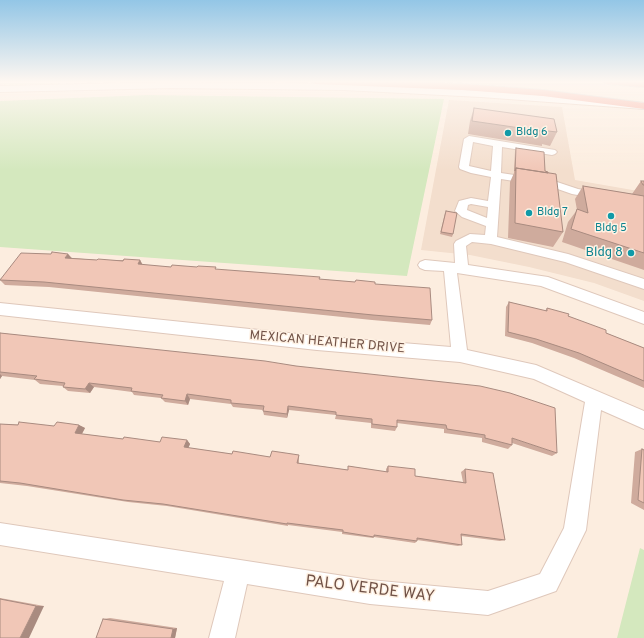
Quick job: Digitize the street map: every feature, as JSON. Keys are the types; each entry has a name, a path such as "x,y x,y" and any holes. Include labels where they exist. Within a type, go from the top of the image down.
{"street":[{"path":"552,152 468,139 464,167 475,171 496,175 554,184 576,192 614,198"},
{"path":"490,240 498,144"},
{"path":"492,224 466,215 461,211 463,203 471,201 493,205"},
{"path":"460,355 456,268 460,244 470,238 490,240 568,258 644,284"},
{"path":"425,265 543,281 644,318"},
{"name":"MEXICAN HEATHER DRIVE","path":"0,309 316,343 460,355 536,372 644,420"},
{"name":"PALO VERDE WAY","path":"0,534 370,592 488,603 548,583 574,530 594,398"},
{"path":"222,638 238,572"}],"shaded area":[{"path":"447,111 563,111 575,180 644,192 644,301 594,283 529,267 470,255 421,250"}],"green space":[{"path":"0,111 442,111 407,276 0,247"},
{"path":"640,548 644,550 644,638 617,638"}],"building":[{"path":"474,111 494,111 554,119 557,132 548,132 472,121"},
{"path":"516,148 544,152 545,171 548,173 516,168 515,171"},
{"path":"516,168 556,174 563,232 515,223"},
{"path":"583,186 644,196 644,253 571,229 577,209 588,213"},
{"path":"446,211 457,213 453,234 441,232"},
{"path":"52,252 68,254 65,258 123,261 124,259 140,260 138,264 171,267 172,265 216,267 215,269 320,277 319,279 355,282 356,280 375,282 375,284 430,288 432,320 44,282 0,280 21,253 51,254"},
{"path":"509,302 547,311 547,308 569,314 568,316 606,330 606,333 644,348 644,381 579,353 536,339 508,332"},
{"path":"0,333 265,361 296,366 480,386 510,393 555,408 557,453 512,438 512,445 485,438 485,435 447,429 446,425 397,420 397,427 372,424 372,419 336,415 336,412 288,406 287,414 263,411 264,406 231,403 231,400 187,394 185,401 161,398 163,395 131,391 132,388 89,383 85,389 63,387 65,383 34,379 37,376 0,372"},
{"path":"19,422 54,426 57,422 79,425 75,433 123,439 124,437 160,442 162,437 187,440 184,447 232,454 233,451 270,457 272,451 299,455 297,463 348,470 348,466 388,472 388,466 415,469 415,476 466,483 465,469 493,473 505,540 461,534 462,545 417,538 417,541 374,535 374,537 343,532 343,530 287,524 163,504 123,500 0,481 0,424 18,425"},
{"path":"642,449 644,450 644,503 638,500"},
{"path":"0,599 36,606 20,638 0,638"},
{"path":"103,619 173,629 171,638 96,638"}],"place":[{"name":"Bldg 6","path":"508,133"},
{"name":"Bldg 7","path":"529,213"},
{"name":"Bldg 5","path":"611,216"},
{"name":"Bldg 8","path":"631,253"}]}
